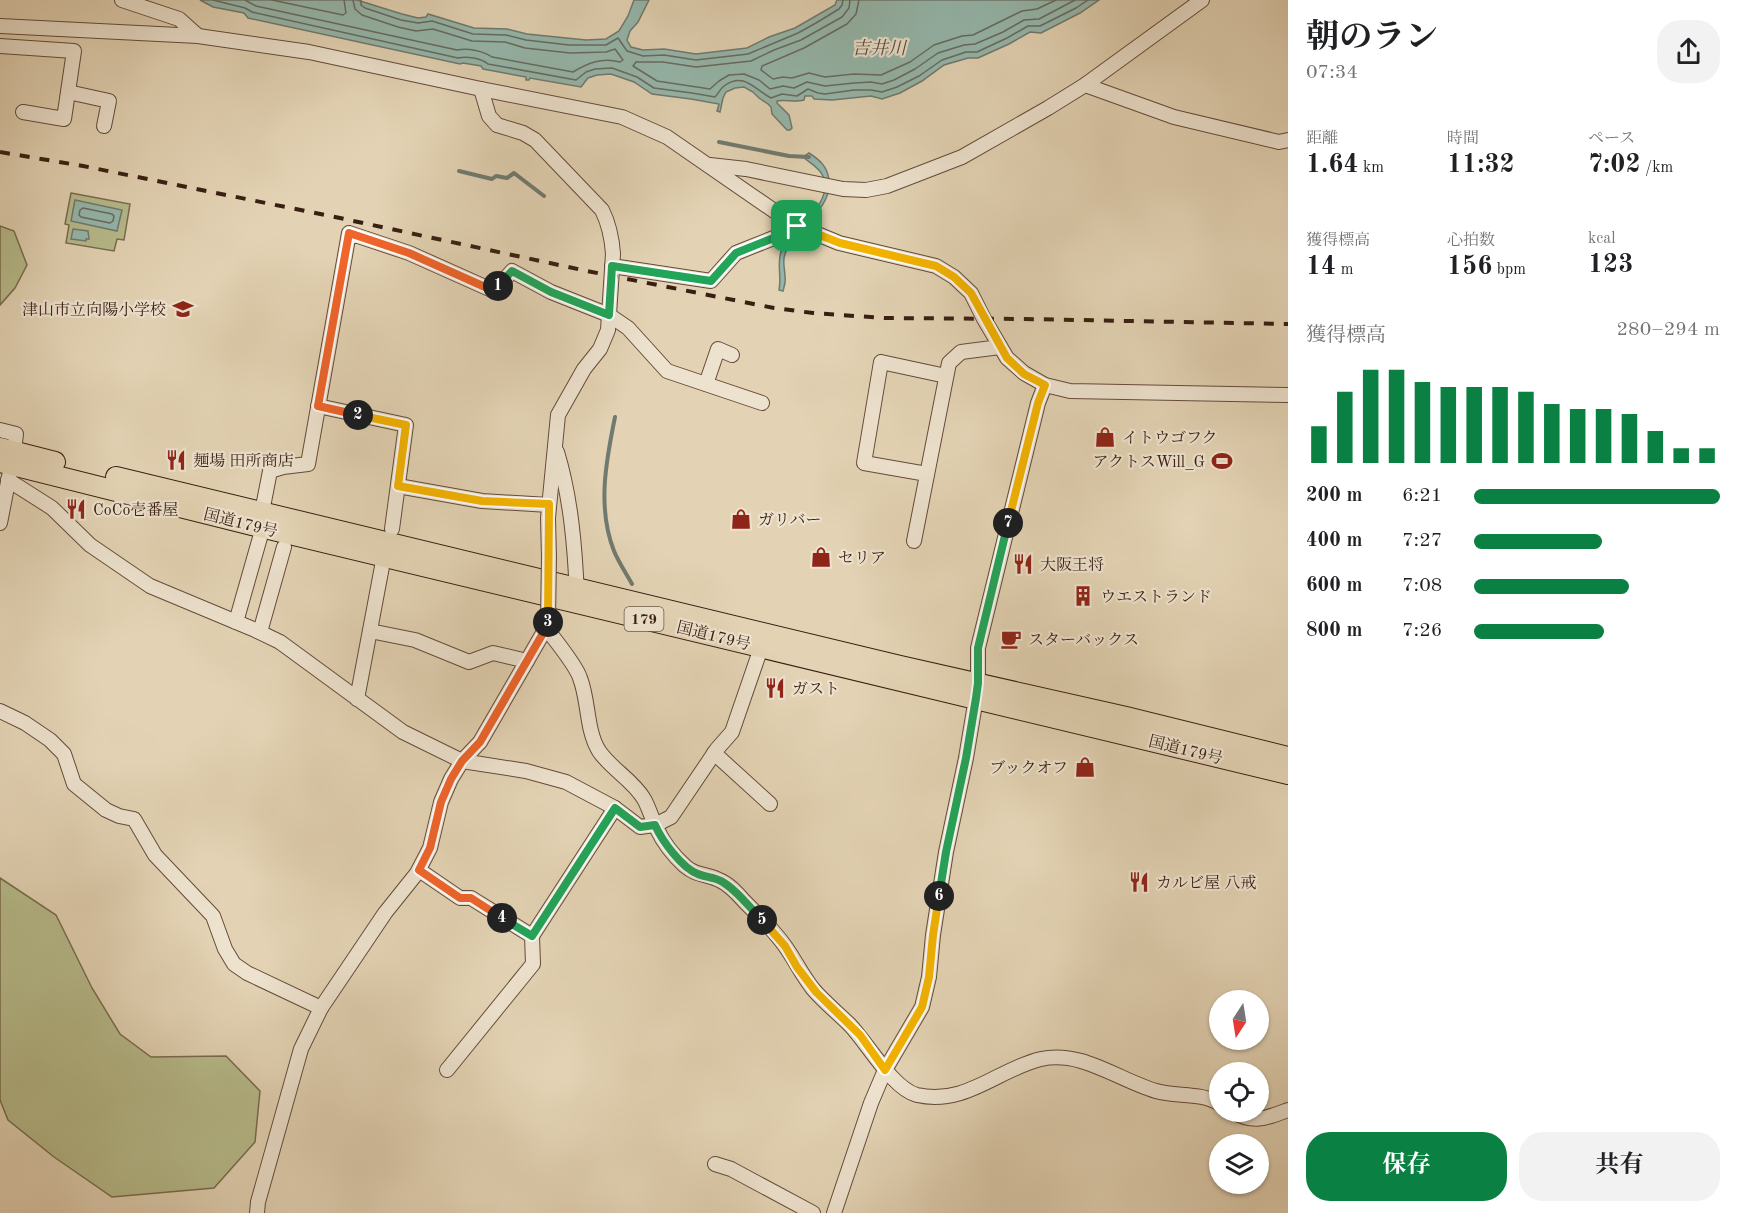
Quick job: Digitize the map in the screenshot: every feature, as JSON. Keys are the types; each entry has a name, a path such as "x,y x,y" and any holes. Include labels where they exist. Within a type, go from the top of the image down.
{"highway":[{"name":"国道179号","path":"7,461 977,691 1288,774"},
{"name":"国道179号","path":"262,520 384,556 577,595"},
{"name":"国道179号","path":"977,691 1126,717 1288,757"}],"street":[{"path":"123,0 179,19 198,36"},
{"path":"707,165 746,169 843,189 867,190 886,186 963,157 1048,108 1085,85 1202,0"},
{"path":"0,26 198,36 309,52 622,117 667,137 797,226 840,243 936,266 954,277 971,293 1007,358 1024,374 1045,385 1070,390 1288,395"},
{"path":"15,47 17,27"},
{"path":"0,46 74,51 64,119 23,112"},
{"path":"1085,85 1174,117 1279,142 1288,140"},
{"path":"257,1213 261,1191 302,1049 321,1008 385,914 419,870 430,848 441,802 451,779 462,761 480,742 547,624 549,504 558,415 584,369 600,349 608,330 612,242 602,210 534,140 523,133 497,125 489,116 481,89"},
{"path":"68,92 109,101 104,126"},
{"path":"612,266 711,281 736,253 797,226"},
{"path":"236,621 262,520 270,471 308,464 349,233 409,253 494,291 512,271 551,292 609,315 628,328 667,371 762,403"},
{"path":"914,542 949,363 961,352 1000,347"},
{"path":"706,384 718,349 732,355"},
{"path":"927,474 864,463 881,362 946,376"},
{"path":"834,1213 871,1103 885,1070 922,1007 929,977 946,852 966,758 977,691 978,648 1038,403 1045,385"},
{"path":"318,406 406,425 392,529"},
{"path":"0,430 16,434 7,461 0,523"},
{"path":"555,444 565,478 577,595"},
{"path":"7,461 90,545 150,586 236,621 280,642 403,732 462,761 526,771 566,782 615,808 640,827 655,825 671,816 714,753 732,732 764,640"},
{"path":"398,486 482,501 549,504"},
{"path":"260,632 284,547"},
{"path":"357,699 384,556"},
{"path":"547,624 580,677 594,739 600,751 644,799 666,844 684,865 697,874 719,879 731,888 773,931 816,992 860,1035 899,1086 914,1094 929,1097 970,1091 994,1078 1042,1059 1071,1058 1094,1064 1130,1083 1158,1092 1209,1100"},
{"path":"370,631 415,640 469,662 493,653 527,661"},
{"path":"0,711 25,723 50,740 64,754 74,784 106,810 134,819 155,855 213,916 225,949 234,964 247,973 321,1008"},
{"path":"714,753 770,804"},
{"path":"447,1070 533,964 532,936 615,808"},
{"path":"419,870 460,898 471,898 532,936"},
{"path":"1269,1118 1288,1110"},
{"path":"715,1164 731,1169 813,1213"}],"green space":[{"path":"71,193 130,204 124,240 117,239 114,251 66,243 69,225 65,224"},
{"path":"0,226 14,231 27,265 15,288 0,305"},
{"path":"0,878 56,915 92,988 120,1034 151,1057 226,1056 260,1091 255,1142 214,1188 112,1197 54,1157 8,1120 0,1100"}],"water":[{"name":"吉井川","path":"200,0 357,0 418,18 426,17 428,14 474,28 507,29 527,34 586,40 606,39 619,31 634,0 649,0 638,22 630,31 627,40 631,47 696,54 747,48 795,28 835,5 837,0 1099,0 1080,13 1041,33 1030,32 978,58 968,58 944,65 922,81 900,93 882,99 871,96 832,100 805,96 801,101 777,101 789,115 792,128 787,130 772,114 768,104 744,87 726,92 720,112 717,111 719,104 652,94 634,82 611,74 588,78 581,87 530,78 526,80 526,77 483,69 481,66 460,64 248,18 244,13 213,7"},
{"path":"809,153 825,168 829,181 828,192 818,211 796,235 785,254 783,291 779,290 779,258 782,249 818,206 825,186 821,173 803,157"},
{"path":"75,200 122,210 117,231 71,221"},
{"path":"73,229 88,231 89,239 86,241 71,239"}],"waterway":[{"path":"719,142 789,156 809,157"},
{"path":"459,171 492,179 496,176 507,178 514,173 544,196"},
{"path":"615,417 606,467 604,501 614,551 632,584"}],"railway":[{"path":"0,152 83,166 774,308 884,318 1288,324"}],"place":[{"name":"津山市立向陽小学校","path":"183,309"},
{"name":"イトウゴフク","path":"1105,437"},
{"name":"麺場 田所商店","path":"176,460"},
{"name":"アクトスWill_G","path":"1222,461"},
{"name":"CoCo壱番屋","path":"76,509"},
{"name":"ガリバー","path":"741,519"},
{"name":"セリア","path":"821,557"},
{"name":"大阪王将","path":"1023,564"},
{"name":"ウエストランド","path":"1083,596"},
{"name":"スターバックス","path":"1011,639"},
{"name":"ガスト","path":"775,688"},
{"name":"ブックオフ","path":"1085,767"},
{"name":"カルビ屋 八戒","path":"1139,882"}],"route":[{"path":"797,226 840,243 936,266 954,277 971,293 1007,358 1024,374 1045,385 1038,403 978,648 976,698 946,852 929,977 922,1007 885,1070 860,1035 806,980 773,931 731,888 719,879 697,874 684,865 666,844 655,825 640,827 615,808 532,936 471,898 460,898 419,870 430,848 441,802 451,779 462,761 480,742 546,628 548,620 549,504 482,501 398,486 406,425 318,406 349,233 409,253 494,291 512,271 551,292 609,315 612,266 711,281 736,253 797,226"}]}
